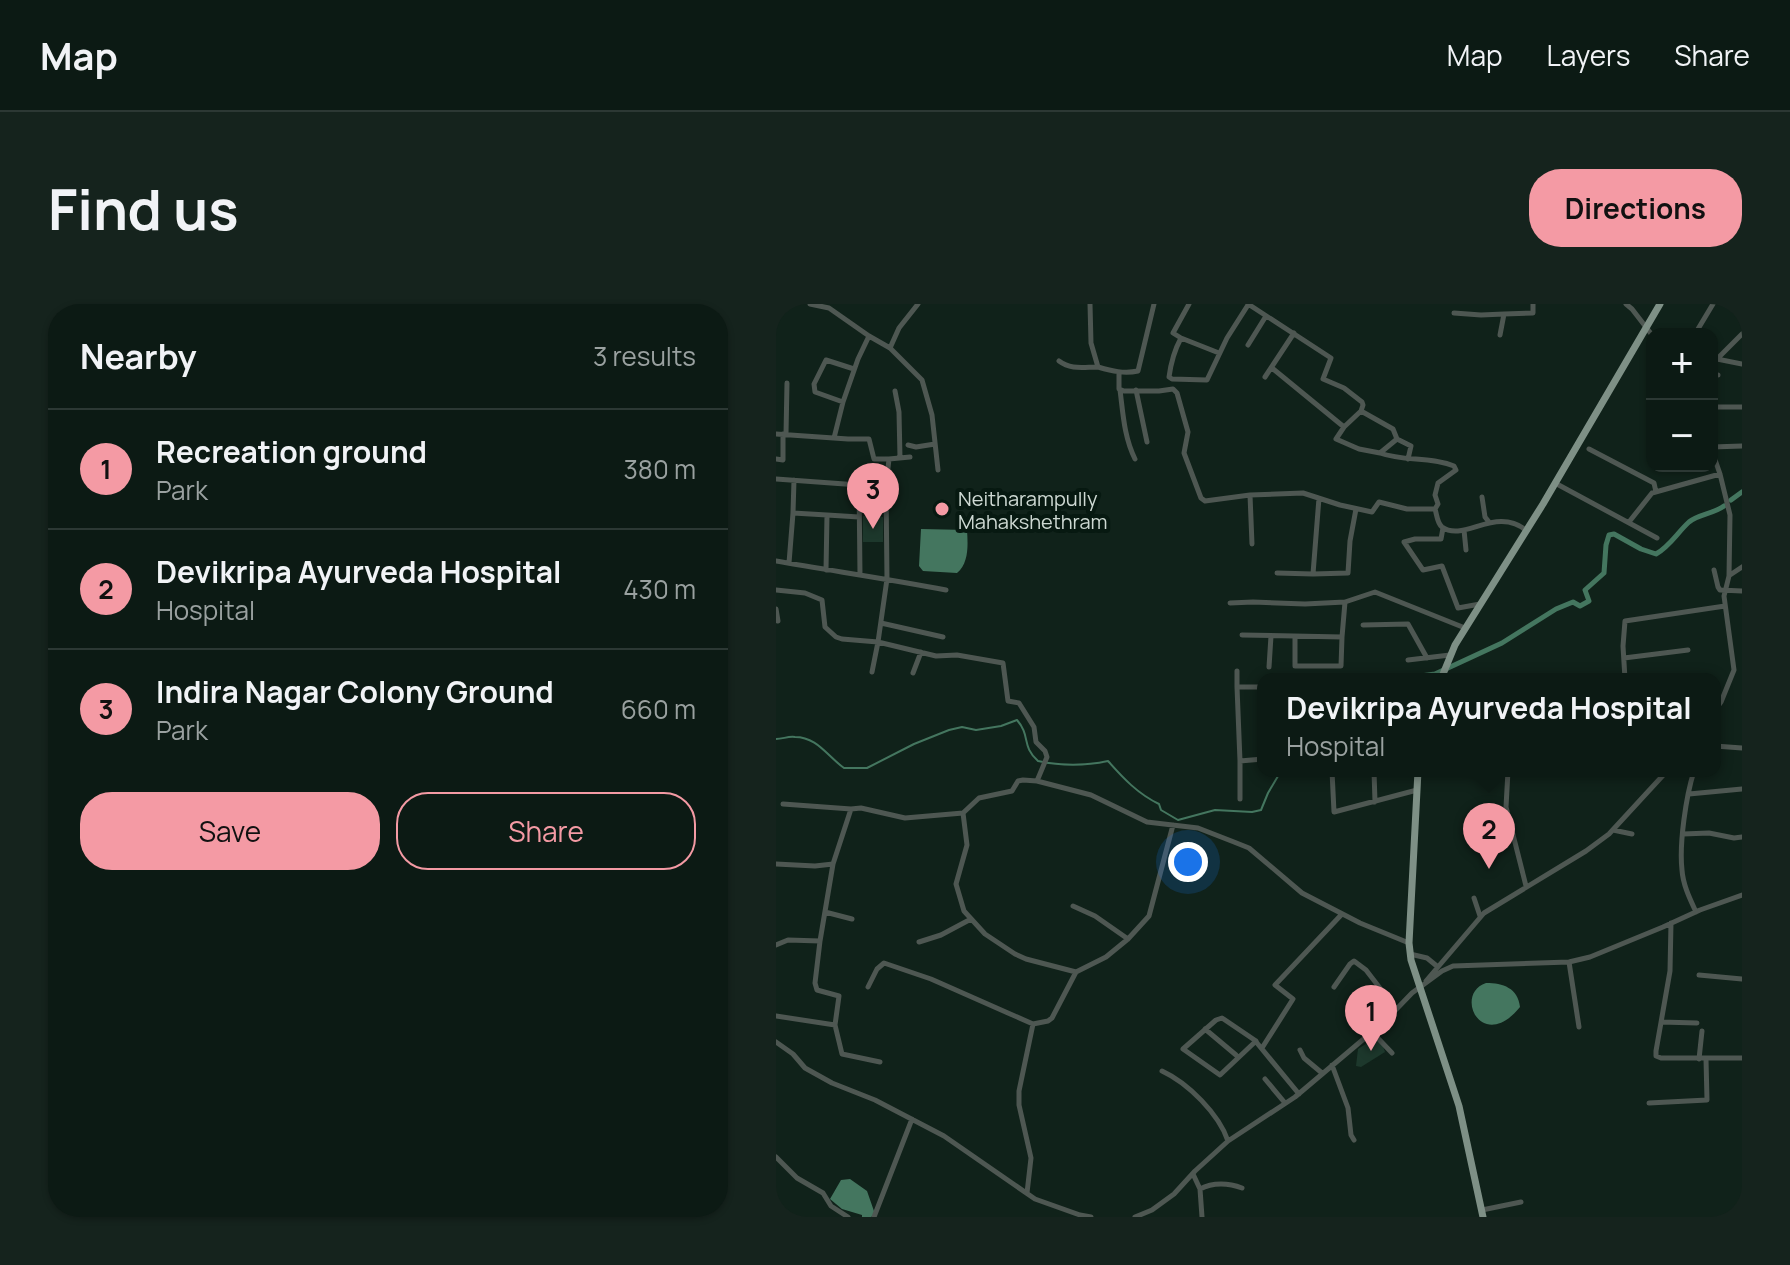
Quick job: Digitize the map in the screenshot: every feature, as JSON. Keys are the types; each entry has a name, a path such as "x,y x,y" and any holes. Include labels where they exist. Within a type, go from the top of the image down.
{"main road":[{"path":"1653,328 1660,304"},
{"path":"1444,673 1466,629 1555,483 1646,342"},
{"path":"1418,777 1410,954 1459,1106 1482,1214"}],"street":[{"path":"810,304 829,308 890,348 922,380 932,415 938,470"},
{"path":"890,348 899,328 918,304"},
{"path":"1090,304 1091,343 1098,367"},
{"path":"1059,361 1072,368 1138,371 1154,304"},
{"path":"1189,304 1173,333 1219,353"},
{"path":"1454,313 1533,313 1533,304"},
{"path":"1626,304 1648,328"},
{"path":"1699,328 1713,304"},
{"path":"1181,338 1173,354 1169,377 1207,380 1219,353 1248,305 1331,358 1323,379 1344,388 1362,402 1361,411 1336,439 1397,459 1431,459 1454,466 1456,470 1438,483 1435,489 1438,504 1435,509 1443,528 1464,530 1489,522 1507,521 1519,524 1527,531"},
{"path":"1500,335 1504,314"},
{"path":"1248,345 1266,316"},
{"path":"1265,377 1294,333"},
{"path":"1718,355 1742,334"},
{"path":"834,438 854,369 869,336"},
{"path":"1718,359 1742,364"},
{"path":"843,402 815,392 814,384 826,360 854,369"},
{"path":"1272,368 1344,427"},
{"path":"1119,372 1129,447 1135,459"},
{"path":"776,459 783,460 787,383"},
{"path":"1120,389 1173,389 1177,393 1188,432 1184,453 1201,498 1211,501 1250,495 1303,493 1372,512 1379,502 1407,509 1435,509"},
{"path":"1136,390 1147,442"},
{"path":"895,391 899,412 900,458"},
{"path":"1718,406 1742,407"},
{"path":"1361,411 1393,429 1397,439 1411,446 1408,459"},
{"path":"782,434 869,439 874,459 910,457"},
{"path":"1380,453 1397,439"},
{"path":"908,445 935,444"},
{"path":"1718,448 1742,446"},
{"path":"1589,449 1654,483 1656,492"},
{"path":"872,672 887,579 886,487 889,459"},
{"path":"1718,468 1730,515 1729,576 1724,596 1734,670 1721,702"},
{"path":"1629,522 1652,493 1720,474"},
{"path":"776,479 886,487"},
{"path":"789,563 794,480"},
{"path":"859,483 860,575"},
{"path":"1555,483 1657,538"},
{"path":"1250,495 1252,544"},
{"path":"1482,497 1485,517 1489,522"},
{"path":"1313,574 1319,498"},
{"path":"1277,573 1348,573 1356,509"},
{"path":"793,513 859,517"},
{"path":"826,570 827,515"},
{"path":"1443,528 1441,539 1404,542 1423,570 1442,566 1458,608 1481,604"},
{"path":"1464,530 1466,550"},
{"path":"776,561 946,590"},
{"path":"1729,576 1742,567"},
{"path":"1714,570 1718,587 1726,591 1742,591"},
{"path":"776,590 805,593 822,600 825,627 836,637 878,642 936,656 957,655 1003,663 1008,701 1019,703 1034,727 1036,742 1047,757 1037,781"},
{"path":"1230,603 1345,602 1375,592 1466,629"},
{"path":"1295,637 1295,666 1341,666 1345,602"},
{"path":"1625,673 1625,621 1725,606"},
{"path":"776,609 778,621"},
{"path":"881,623 943,637"},
{"path":"1363,625 1408,624 1427,658"},
{"path":"1242,635 1342,637"},
{"path":"1269,667 1271,636"},
{"path":"1624,658 1688,650"},
{"path":"913,673 921,652"},
{"path":"1408,660 1451,656"},
{"path":"1237,671 1240,799"},
{"path":"1237,687 1257,687"},
{"path":"1721,746 1742,748"},
{"path":"1240,761 1257,760"},
{"path":"1332,777 1334,812 1417,790"},
{"path":"1374,777 1375,802"},
{"path":"1508,777 1506,807 1526,886"},
{"path":"1420,988 1480,917 1586,851 1612,830 1661,777"},
{"path":"1693,777 1683,834 1682,870 1687,893 1696,912"},
{"path":"783,804 861,808 905,818 963,813 979,798 1012,791 1018,781 1037,781 1091,795 1147,822 1198,828 1249,848 1302,893 1409,943"},
{"path":"1689,794 1742,789"},
{"path":"851,809 833,864 815,983 817,990 839,996 835,1025 842,1054 880,1062"},
{"path":"963,813 967,845 956,884 964,911 985,934 1015,954 1076,972"},
{"path":"868,987 877,969 884,963 931,979 1033,1024 1048,1021 1076,972 1106,957 1149,916 1173,825"},
{"path":"1612,830 1632,834"},
{"path":"1683,834 1742,837"},
{"path":"776,864 833,864"},
{"path":"1135,1217 1152,1210 1174,1194 1228,1141 1299,1094 1442,971 1453,966 1569,962 1590,957 1742,895"},
{"path":"1474,898 1480,917"},
{"path":"1073,906 1095,916 1128,939"},
{"path":"825,912 852,919"},
{"path":"1262,1048 1293,999 1275,985 1342,914"},
{"path":"919,942 941,935 971,919"},
{"path":"1671,923 1670,971 1656,1056 1742,1058"},
{"path":"776,945 788,940 820,941"},
{"path":"1410,954 1427,958 1438,967"},
{"path":"1334,987 1354,961 1366,970 1396,1009"},
{"path":"1569,962 1579,1027"},
{"path":"1699,975 1742,979"},
{"path":"776,1016 835,1025"},
{"path":"1256,1041 1220,1075 1183,1049 1222,1018 1256,1041 1299,1094"},
{"path":"1661,1022 1697,1023"},
{"path":"1027,1193 1031,1158 1019,1105 1019,1091 1033,1024"},
{"path":"1205,1029 1236,1055"},
{"path":"1649,1103 1707,1100 1702,1031"},
{"path":"1372,1032 1392,1053"},
{"path":"776,1042 793,1054 805,1068 944,1136 1035,1199 1073,1215 1091,1217"},
{"path":"1300,1050 1304,1058 1322,1073"},
{"path":"1332,1065 1348,1108 1354,1140"},
{"path":"1162,1071 1174,1077 1204,1103 1228,1141"},
{"path":"1265,1079 1285,1103"},
{"path":"874,1217 912,1119"},
{"path":"776,1157 797,1178 823,1193 831,1206 848,1217"},
{"path":"1193,1174 1200,1189 1202,1217"},
{"path":"1200,1189 1208,1185 1234,1184 1242,1188"},
{"path":"1482,1214 1521,1202"}],"shaded area":[{"path":"863,516 883,517 883,542 863,542"},
{"path":"921,529 967,530 966,559 957,573 923,571 919,566"},
{"path":"1486,983 1509,988 1519,1001 1520,1007 1506,1020 1494,1025 1476,1017 1472,1008 1476,989"},
{"path":"1375,1038 1385,1052 1361,1067 1356,1066 1358,1049"},
{"path":"850,1179 867,1191 875,1214 871,1217 842,1209 830,1199 841,1180"}],"waterway":[{"path":"1731,500 1742,492"},
{"path":"1437,673 1502,643 1556,609 1573,602 1580,606 1589,601 1585,590 1604,573 1609,535 1614,534 1656,554 1689,522 1724,506"},
{"path":"776,739 790,737 810,740 844,768 867,768 949,730 962,727 976,730 1017,720 1030,751 1038,761 1073,765 1108,761 1138,790 1159,804 1161,810 1178,820 1215,810 1261,810 1277,777"}],"place":[{"name":"Neitharampully Mahakshethram","path":"942,509"},
{"name":"Indira Nagar Colony Ground","path":"873,529"},
{"name":"Devikripa Ayurveda Hospital","path":"1489,869"},
{"name":"Recreation ground","path":"1371,1051"}]}
